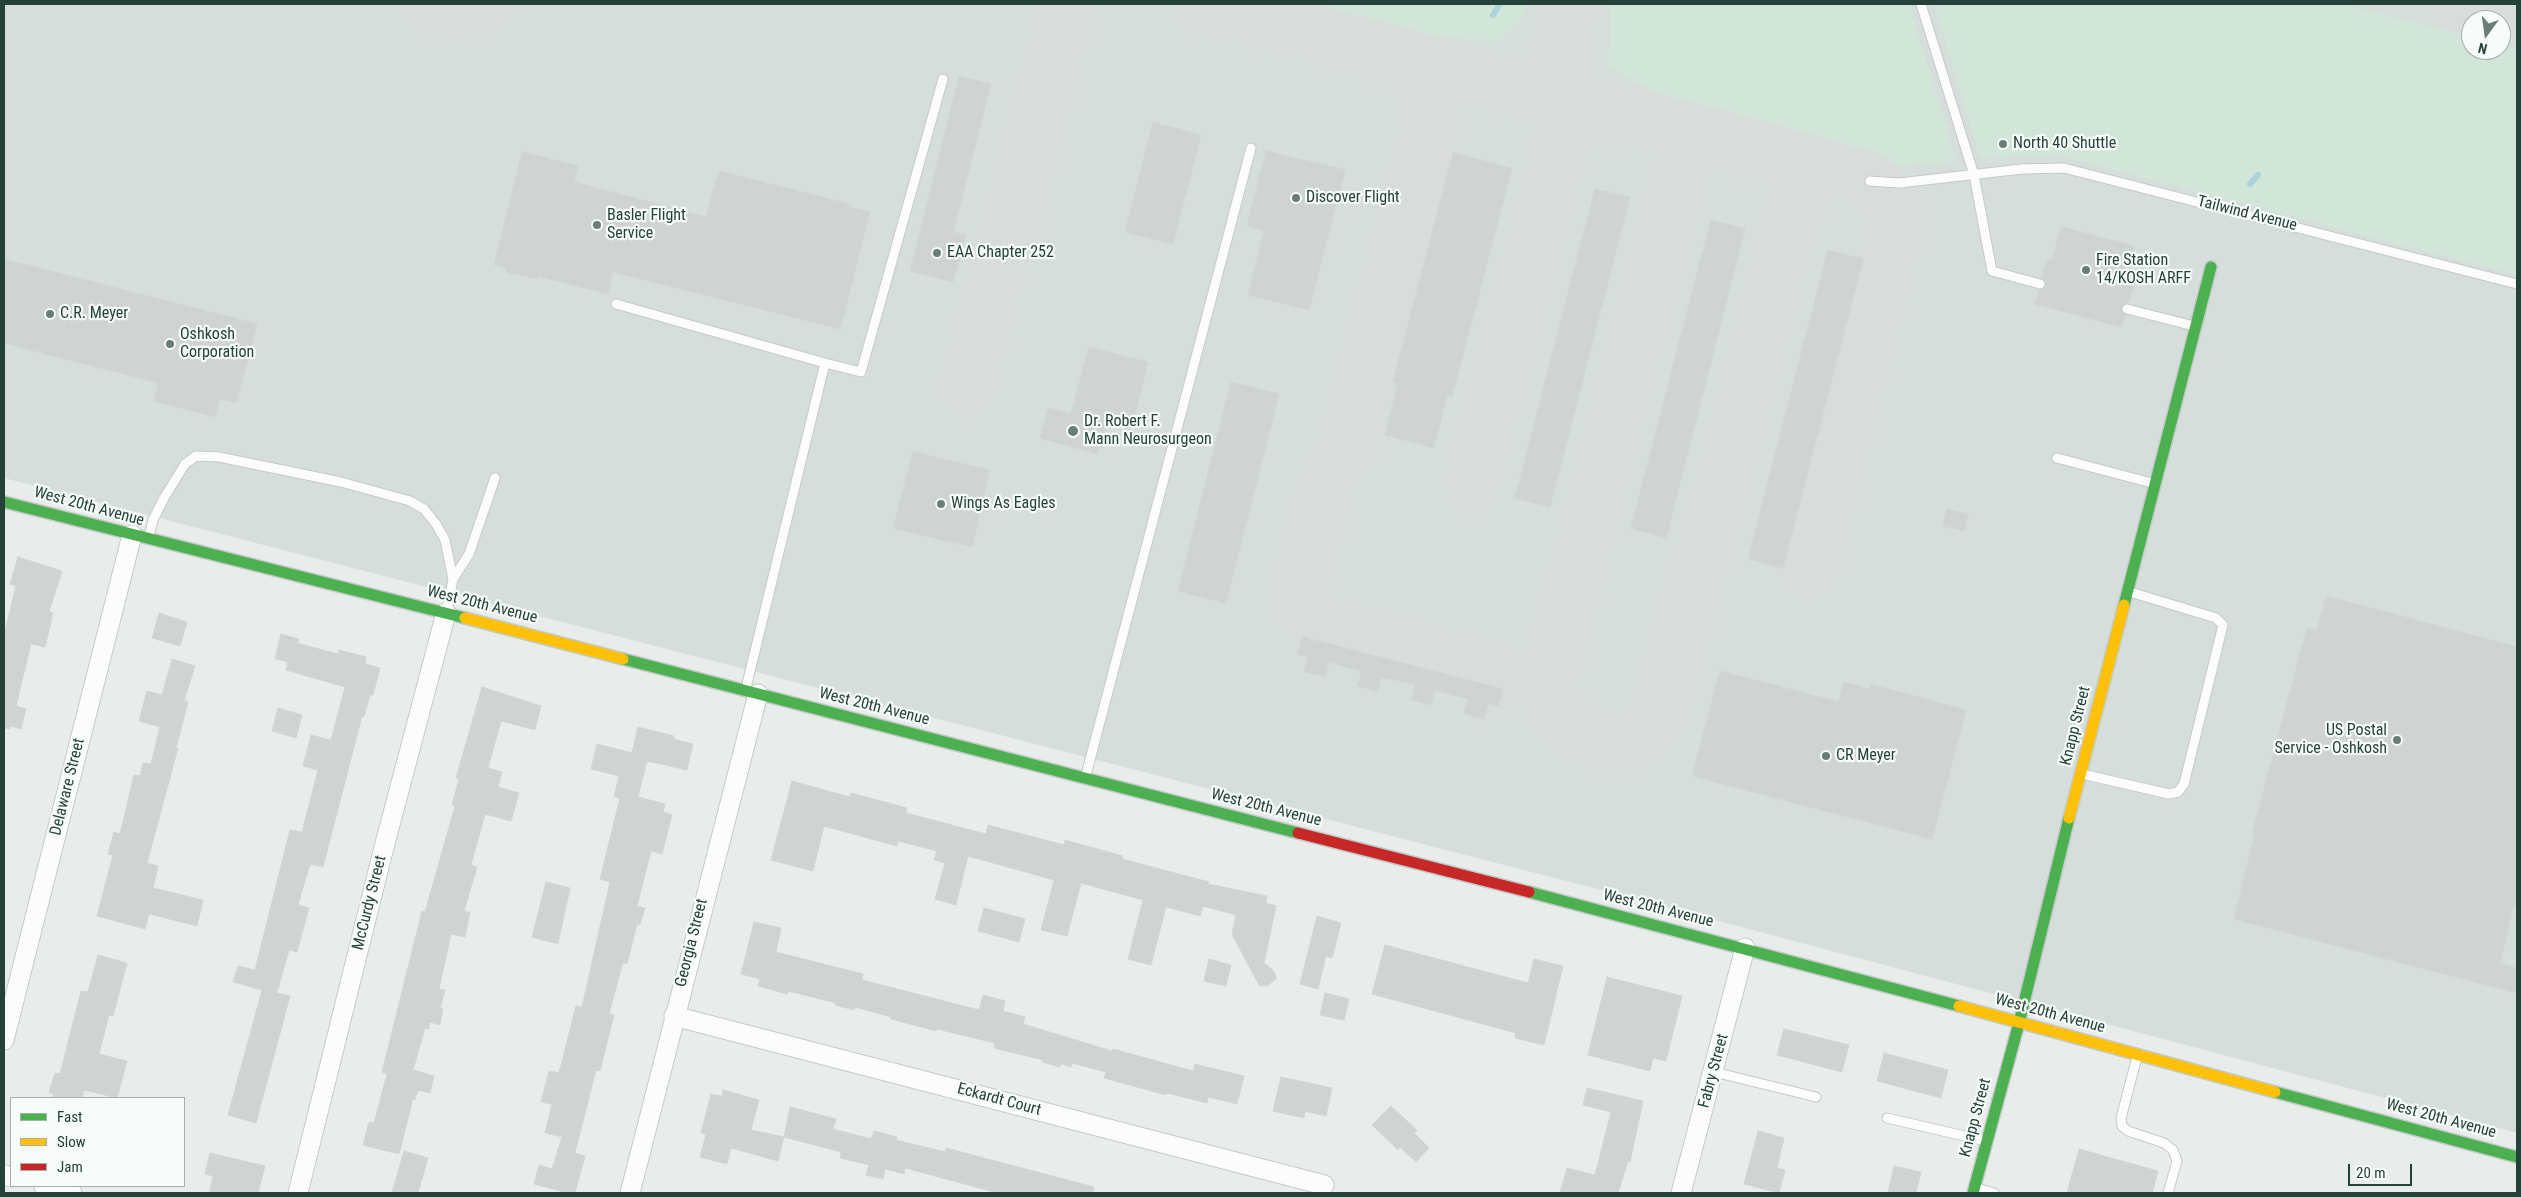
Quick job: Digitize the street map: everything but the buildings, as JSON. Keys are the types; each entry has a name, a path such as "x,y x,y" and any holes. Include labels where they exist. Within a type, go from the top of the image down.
{"main road":[{"name":"Knapp Street","path":"1974,1190 2019,1023 2080,773 2211,267"},
{"name":"West 20th Avenue","path":"4,502 446,613 1745,948 2517,1157"}],"street":[{"name":"Delaware Street","path":"4,1040 140,537"},
{"name":"McCurdy Street","path":"298,1193 446,613"},
{"name":"Georgia Street","path":"630,1193 752,692"},
{"name":"Fabry Street","path":"1681,1193 1745,948"},
{"name":"Eckardt Court","path":"674,1016 1324,1185"},
{"path":"48,1187 72,1193"}],"lane":[{"path":"1921,4 1974,175 1992,271 2040,284"},
{"path":"616,304 861,372 943,79"},
{"path":"1086,778 1251,148"},
{"name":"Tailwind Avenue","path":"1870,182 1899,183 2050,168 2073,170 2517,284"},
{"path":"2127,308 2196,327"},
{"path":"752,692 825,363"},
{"path":"140,537 153,520 185,464 196,456 219,457 341,482 410,501 424,509 436,524 444,540 453,579"},
{"path":"2057,458 2155,484"},
{"path":"446,613 453,579 469,554 494,478"},
{"path":"2080,773 2169,794 2178,792 2184,784 2223,625 2216,618 2127,592"},
{"path":"2138,1054 2121,1118 2122,1126 2128,1131 2164,1143 2173,1150 2176,1161 2168,1193"},
{"path":"1714,1072 1816,1097"},
{"path":"1887,1118 1986,1141"},
{"path":"1974,1190 1994,1193"}],"shaded area":[{"path":"4,4 2517,4 2517,1133 1632,898 4,478"}],"green space":[{"path":"1258,4 1529,4 1521,18 1500,41 1423,36 1331,23"},
{"path":"1610,4 1909,4 1955,156 1948,163 1889,166 1678,106 1609,66"},
{"path":"1934,4 2340,4 2461,34 2461,60 2511,60 2511,48 2517,49 2517,275 2065,157 2051,155 1982,158 1979,154"}],"waterway":[{"path":"1493,15 1500,4"},
{"path":"2250,184 2258,175"}],"taxiway":[{"path":"429,4 458,8 485,4"},
{"path":"967,387 1056,46 1065,4"},
{"path":"1201,4 1768,152 1870,181 1882,191 1893,215 1893,235 1808,569"},
{"path":"1559,98 1560,46 1571,4"},
{"path":"2461,4 2517,19"},
{"path":"1399,55 1411,65 1426,86 1430,101 1430,116 1347,447 1325,483 1297,597 1300,609 1310,618 1321,623 1506,673 1523,676 1551,669"},
{"path":"1472,482 1561,140 1569,128 1586,116 1614,112"},
{"path":"1690,132 1551,669 1551,692 1558,713 1570,727 1591,737 1603,740 1623,740 1640,735 1650,727 1659,715 1693,579 1707,542 1794,205 1807,184 1825,174 1843,173"}],"traffic: fast":[{"path":"2124,605 2211,267"},
{"path":"4,502 465,618"},
{"path":"623,659 1298,833"},
{"path":"1973,1193 2019,1023 2069,818"},
{"path":"1529,892 1959,1006"},
{"path":"2275,1092 2517,1157"}],"traffic: slow":[{"path":"2069,818 2124,605"},
{"path":"465,618 623,659"},
{"path":"1959,1006 2275,1092"}],"traffic: jam":[{"path":"1298,833 1529,892"}],"place":[{"name":"North 40 Shuttle","path":"2003,144"},
{"name":"Discover Flight","path":"1296,198"},
{"name":"Basler Flight Service","path":"597,225"},
{"name":"EAA Chapter 252","path":"937,253"},
{"name":"Fire Station 14/KOSH ARFF","path":"2086,270"},
{"name":"C.R. Meyer","path":"50,314"},
{"name":"Oshkosh Corporation","path":"170,344"},
{"name":"Dr. Robert F. Mann Neurosurgeon","path":"1073,431"},
{"name":"Wings As Eagles","path":"941,504"},
{"name":"US Postal Service - Oshkosh","path":"2397,740"},
{"name":"CR Meyer","path":"1826,756"}]}
